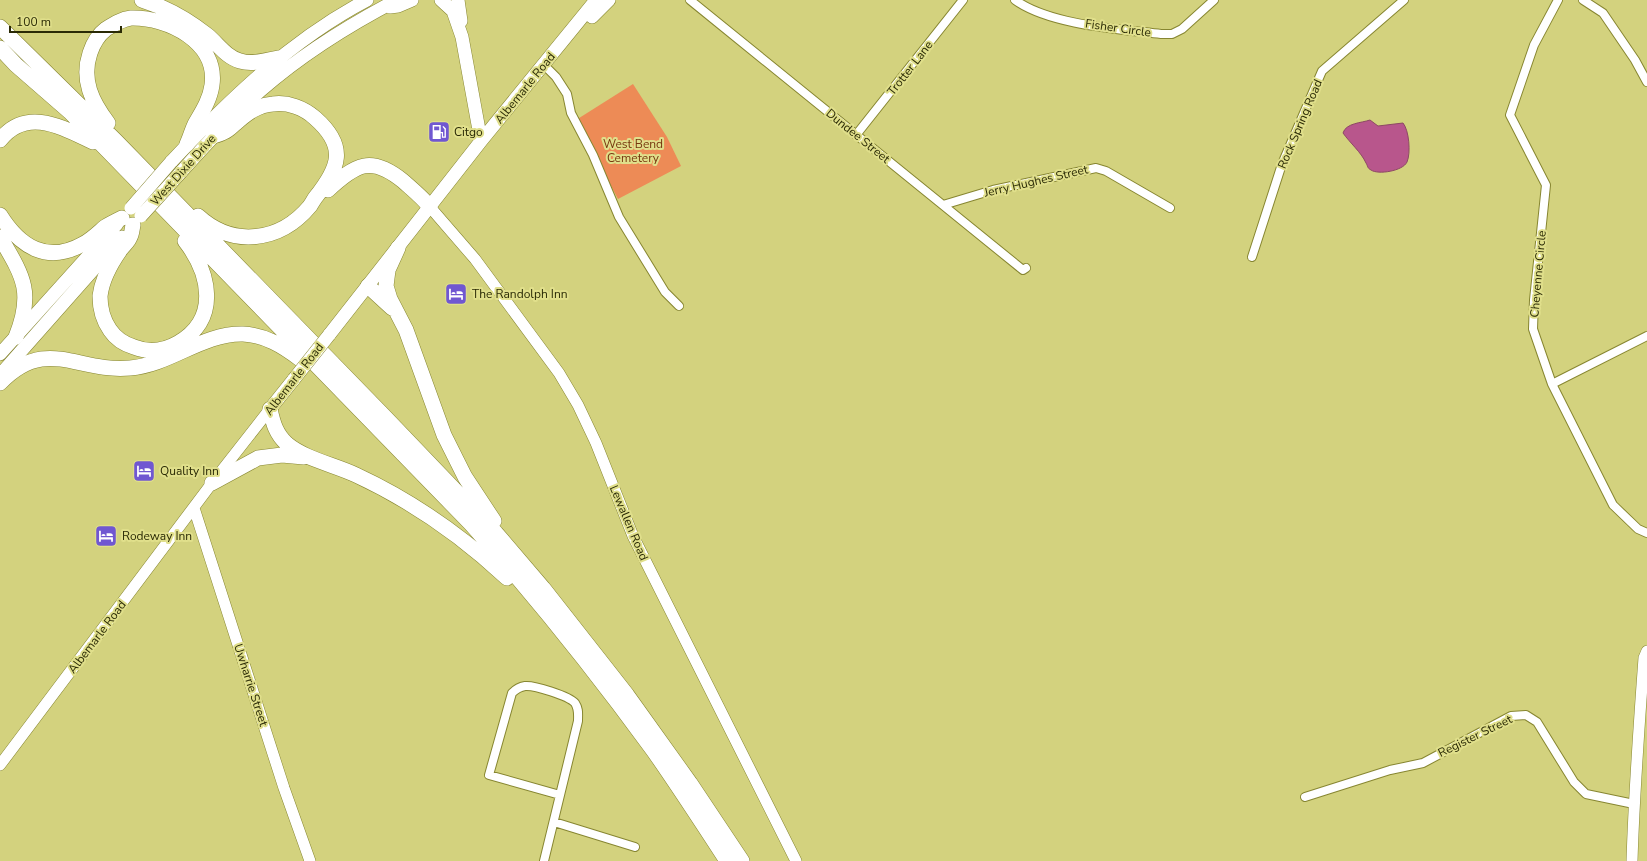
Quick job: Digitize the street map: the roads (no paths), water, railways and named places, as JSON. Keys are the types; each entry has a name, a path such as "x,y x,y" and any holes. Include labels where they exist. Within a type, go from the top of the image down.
{"highway":[{"path":"142,0 170,12 194,26 206,34 227,54 240,61 259,62 279,58"},
{"path":"116,141 110,126 98,110 90,92 86,78 87,62 92,46 101,32 116,23 130,18 149,20 172,26 184,32 198,43 207,56 212,70 212,85 207,103 194,126 187,144"},
{"path":"0,28 116,141 177,203 216,245 385,416 496,533 543,588 627,695 690,783 742,861"},
{"path":"0,48 70,112 471,524 549,616 653,751 728,861"},
{"path":"177,203 193,211 203,220 223,232 237,236 262,236 276,232 296,219 310,205 331,178 335,169 337,159 336,150 331,137 323,126 312,116 291,105 279,103 264,105 248,113 226,132 213,136"},
{"path":"0,140 10,130 22,125 37,122 51,123 70,130 101,145"},
{"path":"310,205 316,202 349,172 361,166 369,166 380,167 391,172 423,198 430,207"},
{"path":"0,216 7,227 26,245 34,249 51,253 68,251 89,241 105,228 132,217 130,238 115,257 106,274 100,295 101,311 107,325 122,342 144,350 162,349 181,341 193,332 203,316 207,297 205,278 198,260 182,238 167,222 163,209"},
{"path":"0,237 18,267 24,283 24,308 16,337"},
{"path":"398,248 388,270 386,286 390,299 406,330 418,360 444,435 464,477 543,588"},
{"path":"368,286 397,313"},
{"path":"0,383 14,370 34,360 52,358 116,368 137,367 164,360 210,340 223,336 242,334 260,336 280,345 302,361 328,385 341,390"},
{"path":"270,409 273,425 288,445 311,458 356,475 395,495 427,514 462,539 491,563 549,616"},
{"path":"212,483 258,458 282,455 311,458"}],"main road":[{"name":"West Dixie Drive","path":"0,375 132,217 171,162 187,144 244,87 279,58 320,29 367,0"},
{"name":"West Dixie Drive","path":"0,354 132,217 181,172 213,136 260,91 282,73 332,38 397,0"},
{"path":"382,8 398,6 412,0"},
{"path":"441,0 453,11 462,37 481,141"},
{"path":"458,0 462,37"},
{"name":"Albemarle Road","path":"270,409 481,141 596,0"},
{"path":"566,38 582,28 609,0"}],"street":[{"name":"Dundee Street","path":"690,0 1022,270 1026,268"},
{"name":"Trotter Lane","path":"856,135 963,0"},
{"name":"Fisher Circle","path":"1015,0 1035,12 1065,20 1161,34 1172,34 1182,29 1214,0"},
{"name":"Rock Spring Road","path":"1252,257 1282,164 1322,71 1404,0"},
{"name":"Cheyenne Circle","path":"1558,0 1534,45 1510,115 1546,185 1534,300 1533,329 1552,384 1613,505 1638,529 1647,533"},
{"path":"1583,0 1603,13 1635,60 1647,82"},
{"path":"544,64 556,77 567,94 571,113 593,155 619,217 665,292 679,306"},
{"name":"Jerry Hughes Street","path":"942,205 993,190 1096,168 1106,172 1170,208"},
{"name":"Lewallen Road","path":"430,207 474,259 559,374 578,405 596,443 633,536 796,861"},
{"path":"1552,384 1647,336"},
{"name":"Albemarle Road","path":"0,765 212,483 270,409"},
{"name":"Uwharrie Street","path":"194,508 310,861"},
{"path":"1632,861 1634,804 1644,658 1647,651"},
{"path":"544,861 578,721 578,710 574,702 565,696 527,686 517,688 512,693 490,775 560,795"},
{"name":"Register Street","path":"1305,797 1390,770 1423,762 1511,716 1526,715 1537,722 1574,782 1586,794 1634,804"},
{"path":"554,822 635,847"}],"place":[{"name":"Citgo","path":"439,132"},
{"name":"The Randolph Inn","path":"456,294"},
{"name":"Quality Inn","path":"144,471"},
{"name":"Rodeway Inn","path":"106,536"}],"park label":[{"name":"West Bend Cemetery","path":"633,151"}]}
